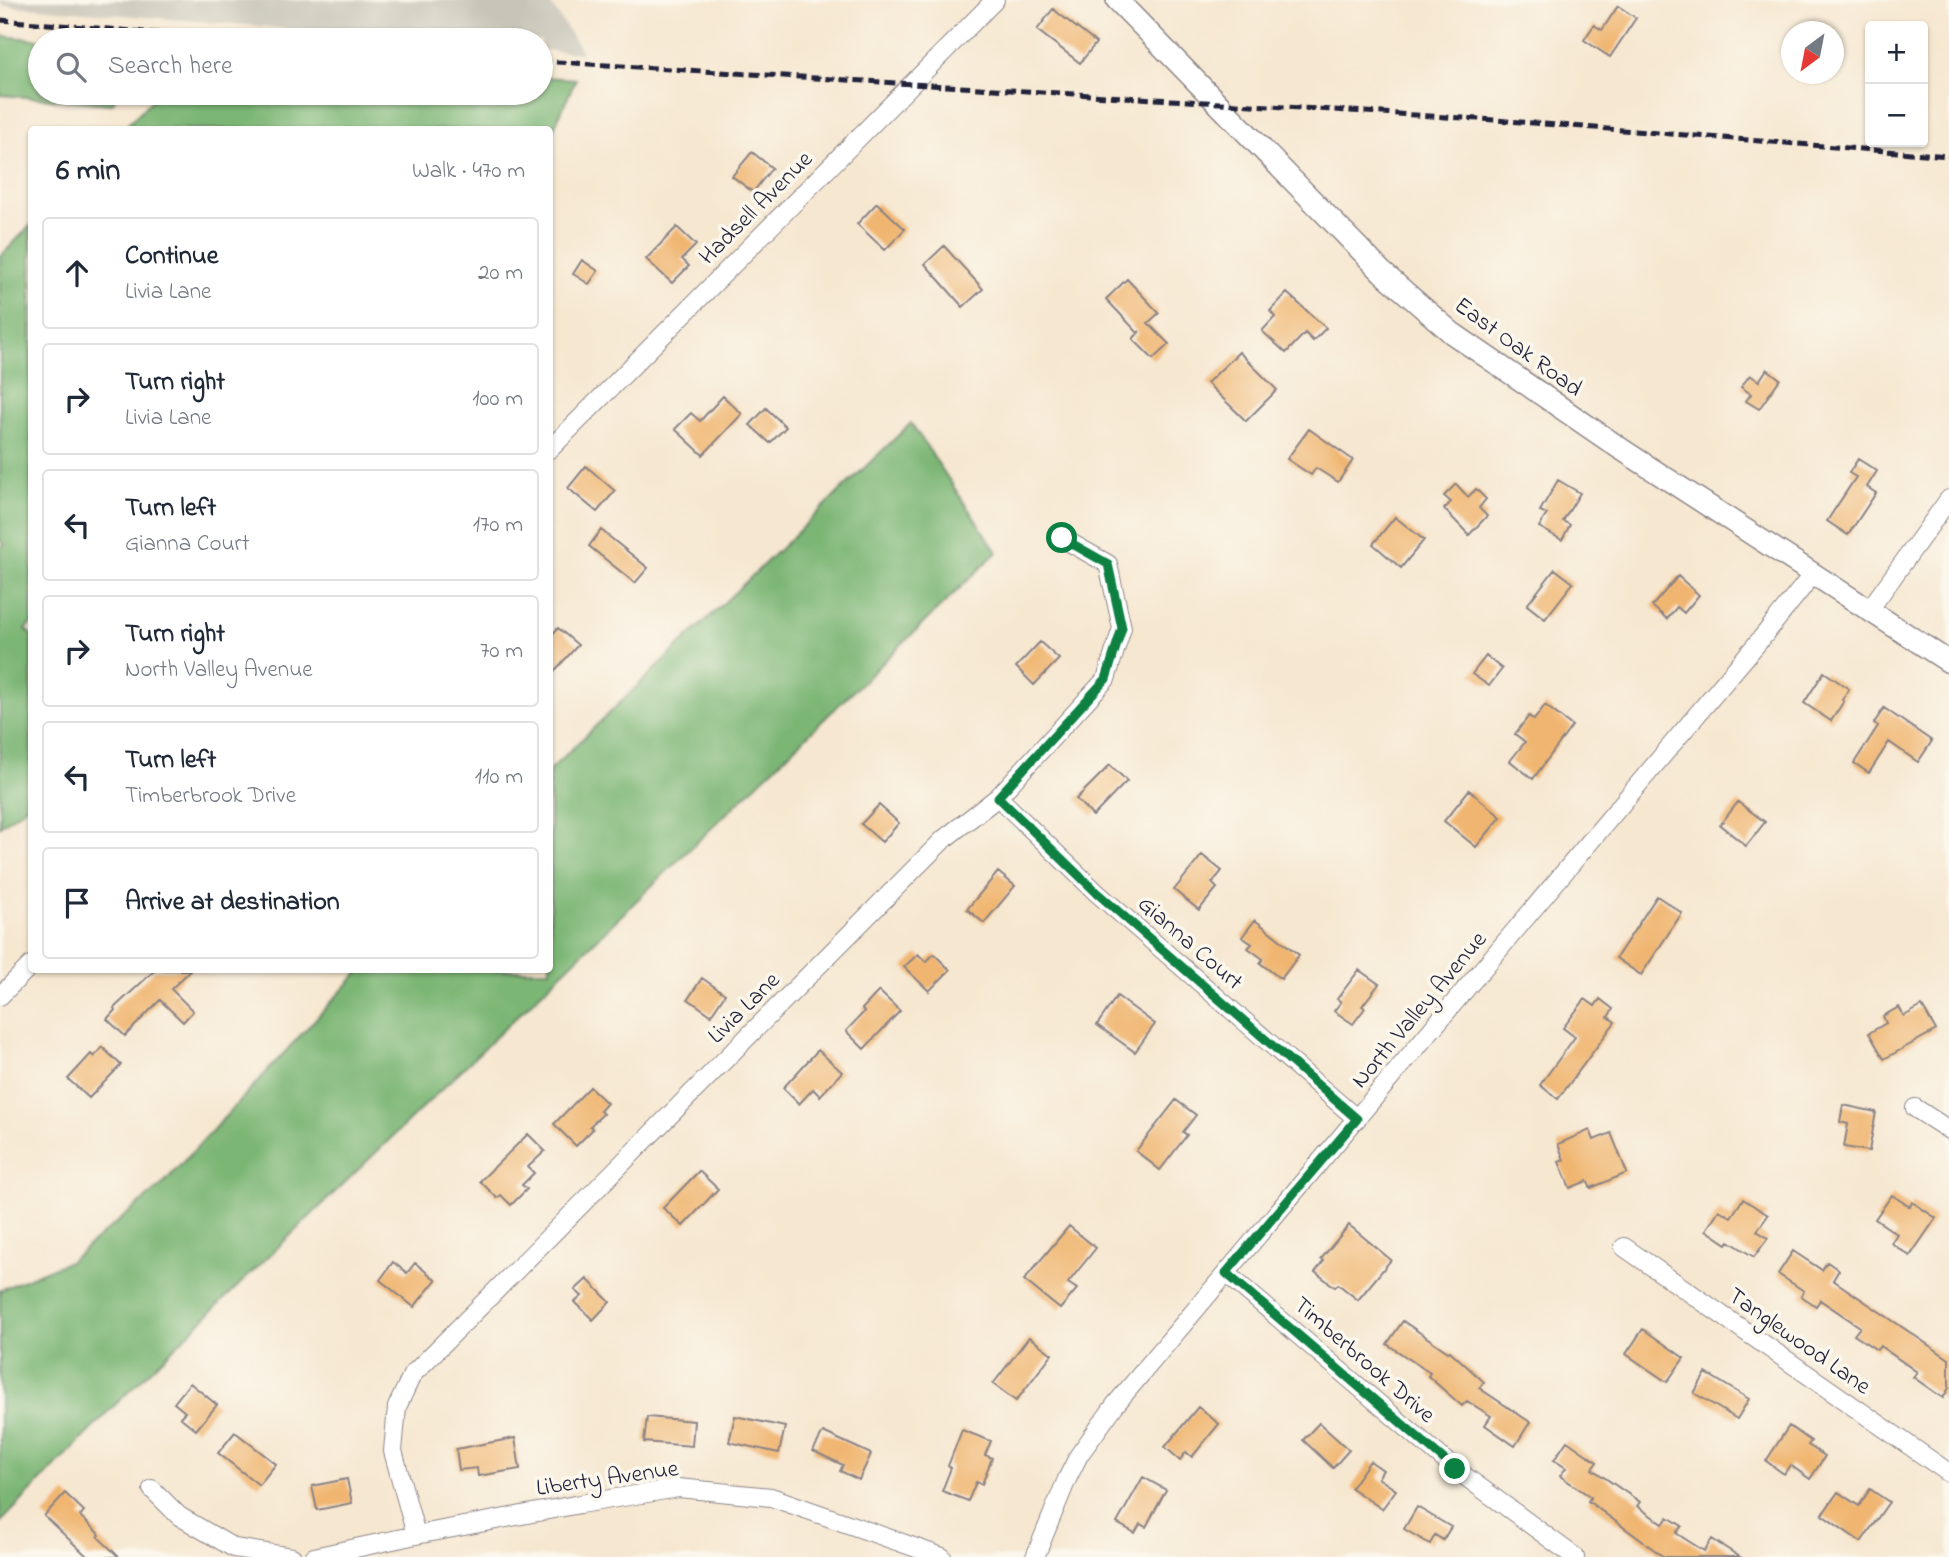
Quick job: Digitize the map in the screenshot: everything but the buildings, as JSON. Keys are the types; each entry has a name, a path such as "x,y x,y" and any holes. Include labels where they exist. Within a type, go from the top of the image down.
{"street":[{"name":"Hadsell Avenue","path":"553,446 995,0"},
{"name":"East Oak Road","path":"1117,0 1382,272 1452,333 1577,420 1949,662"},
{"path":"1869,610 1949,499"},
{"name":"Livia Lane","path":"416,1535 393,1451 397,1407 412,1375 944,839 998,797 1106,679 1122,628 1108,564 1062,538"},
{"name":"North Valley Avenue","path":"1035,1557 1067,1479 1096,1430 1813,574"},
{"name":"Gianna Court","path":"998,797 1097,893 1357,1119"},
{"path":"0,996 28,968"},
{"path":"1915,1108 1949,1130"},
{"name":"Tanglewood Lane","path":"1623,1247 1949,1473"},
{"name":"Timberbrook Drive","path":"1226,1273 1455,1469 1575,1557"},
{"name":"Liberty Avenue","path":"314,1557 416,1535 678,1488 771,1497 942,1557"},
{"path":"152,1489 179,1516 234,1548 292,1557"}],"shaded area":[{"path":"0,0 548,0 583,53 553,51 553,28 281,28 0,5"}],"green space":[{"path":"0,36 28,39 28,97 0,95"},
{"path":"553,78 576,79 553,130 553,126 126,126 147,105 553,105"},
{"path":"28,228 28,805 0,826 0,549 4,544 0,540 0,257"},
{"path":"911,423 997,552 118,1402 0,1523 0,1290 70,1261 160,1187 358,973 553,973 553,767"}],"railway":[{"path":"0,20 96,28"},
{"path":"553,62 1495,120 1949,156"}],"route":[{"path":"1062,538 1108,564 1122,628 1106,679 998,797 1097,893 1357,1119 1226,1273 1455,1469"}]}
